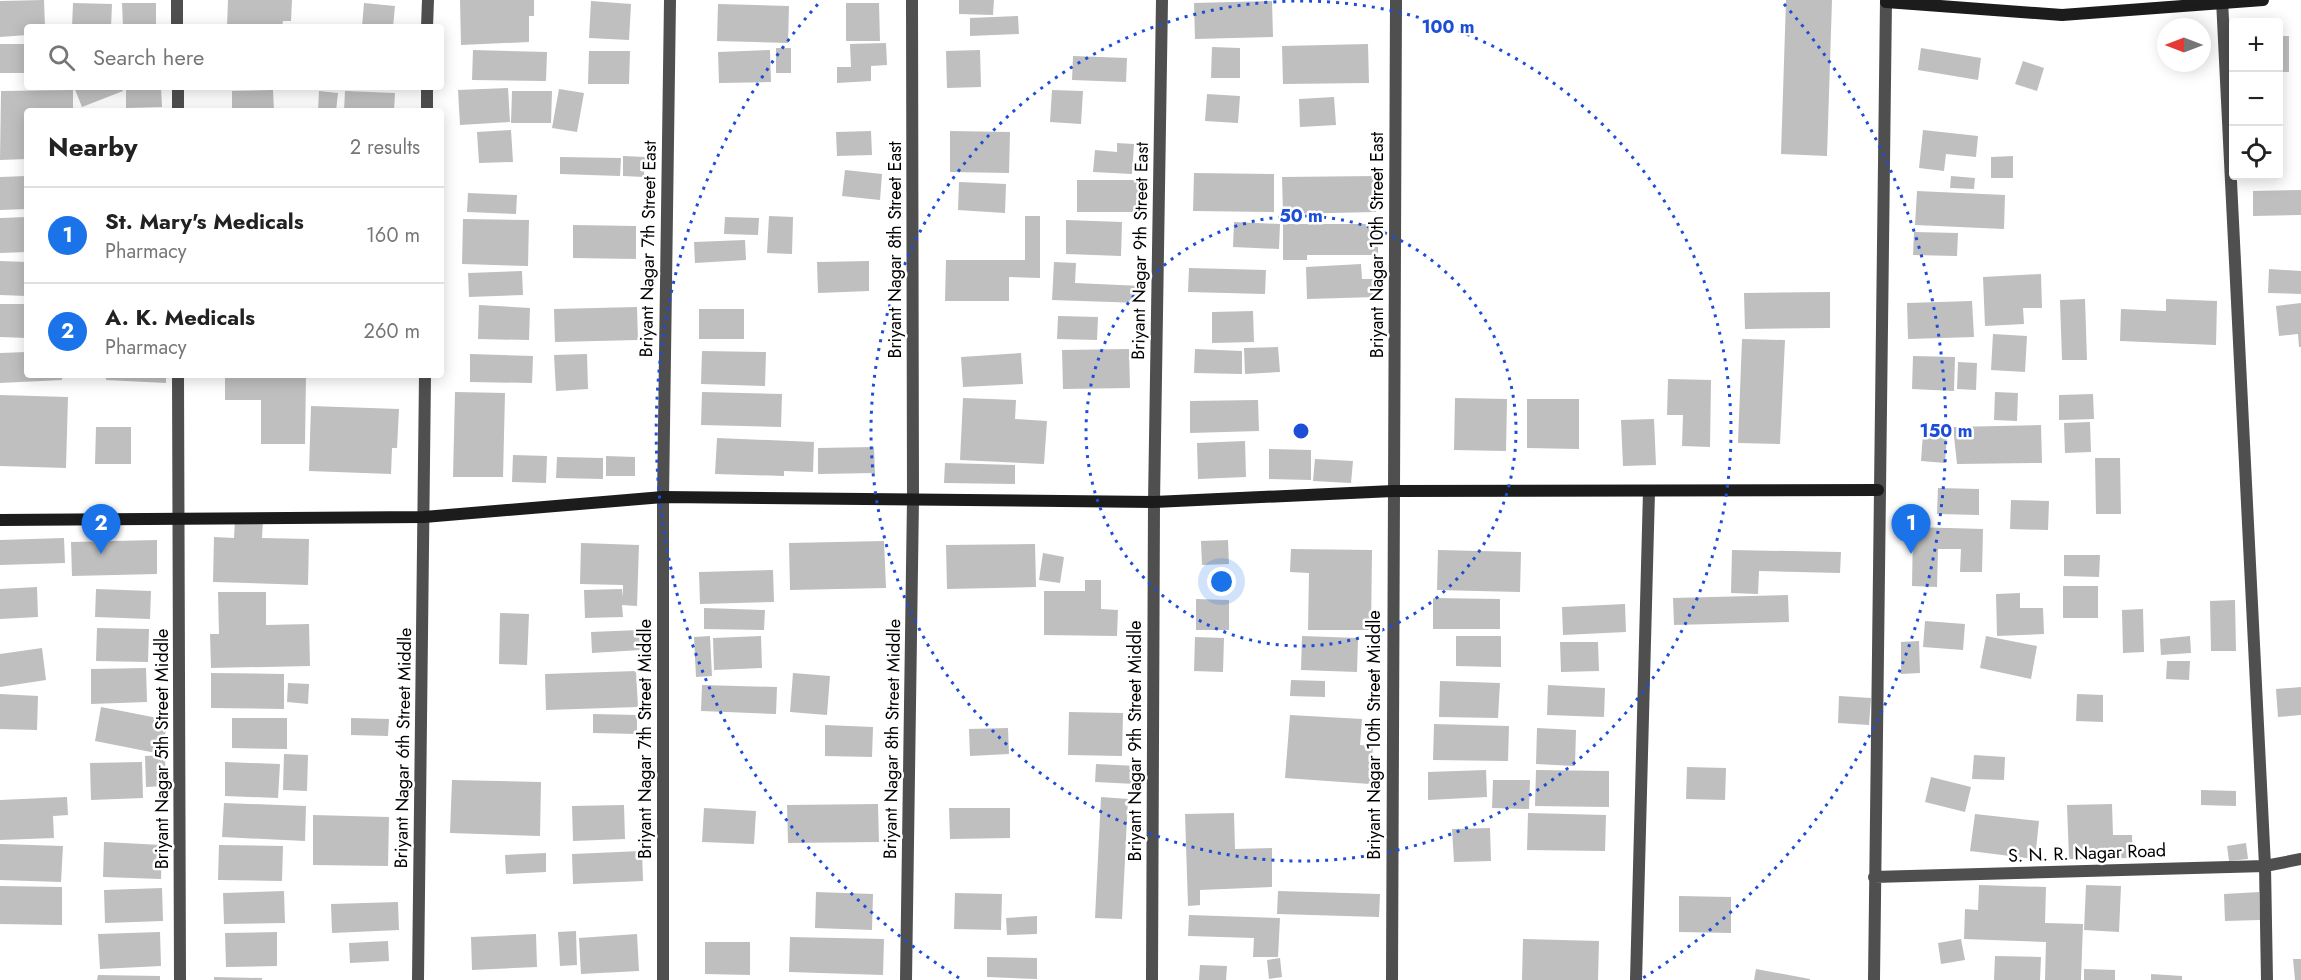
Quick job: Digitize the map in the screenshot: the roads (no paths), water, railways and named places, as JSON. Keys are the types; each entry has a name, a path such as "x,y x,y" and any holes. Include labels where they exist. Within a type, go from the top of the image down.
{"street":[{"path":"177,0 177,24"},
{"path":"427,24 428,0"},
{"name":"Briyant Nagar 7th Street East","path":"663,498 670,0"},
{"name":"Briyant Nagar 8th Street East","path":"912,0 913,499"},
{"name":"Briyant Nagar 9th Street East","path":"1155,502 1162,0"},
{"name":"Briyant Nagar 10th Street East","path":"1393,491 1396,0"},
{"path":"1874,980 1878,490 1886,1 2062,15 2264,0"},
{"path":"2223,2 2265,866 2267,980"},
{"path":"178,90 178,108"},
{"path":"427,90 427,108"},
{"name":"Briyant Nagar 5th Street Middle","path":"178,378 180,980"},
{"name":"Briyant Nagar 6th Street Middle","path":"418,980 425,378"},
{"path":"0,520 424,517 663,498 1155,502 1393,491 1878,490"},
{"name":"Briyant Nagar 10th Street Middle","path":"1392,980 1393,491"},
{"path":"1636,980 1649,491"},
{"name":"Briyant Nagar 7th Street Middle","path":"663,498 663,980"},
{"name":"Briyant Nagar 8th Street Middle","path":"906,980 913,499"},
{"name":"Briyant Nagar 9th Street Middle","path":"1152,980 1155,502"},
{"name":"S. N. R. Nagar Road","path":"1874,877 2265,866 2301,859"}],"place":[{"name":"A. K. Medicals","path":"101,554"},
{"name":"St. Mary's Medicals","path":"1911,554"}]}
